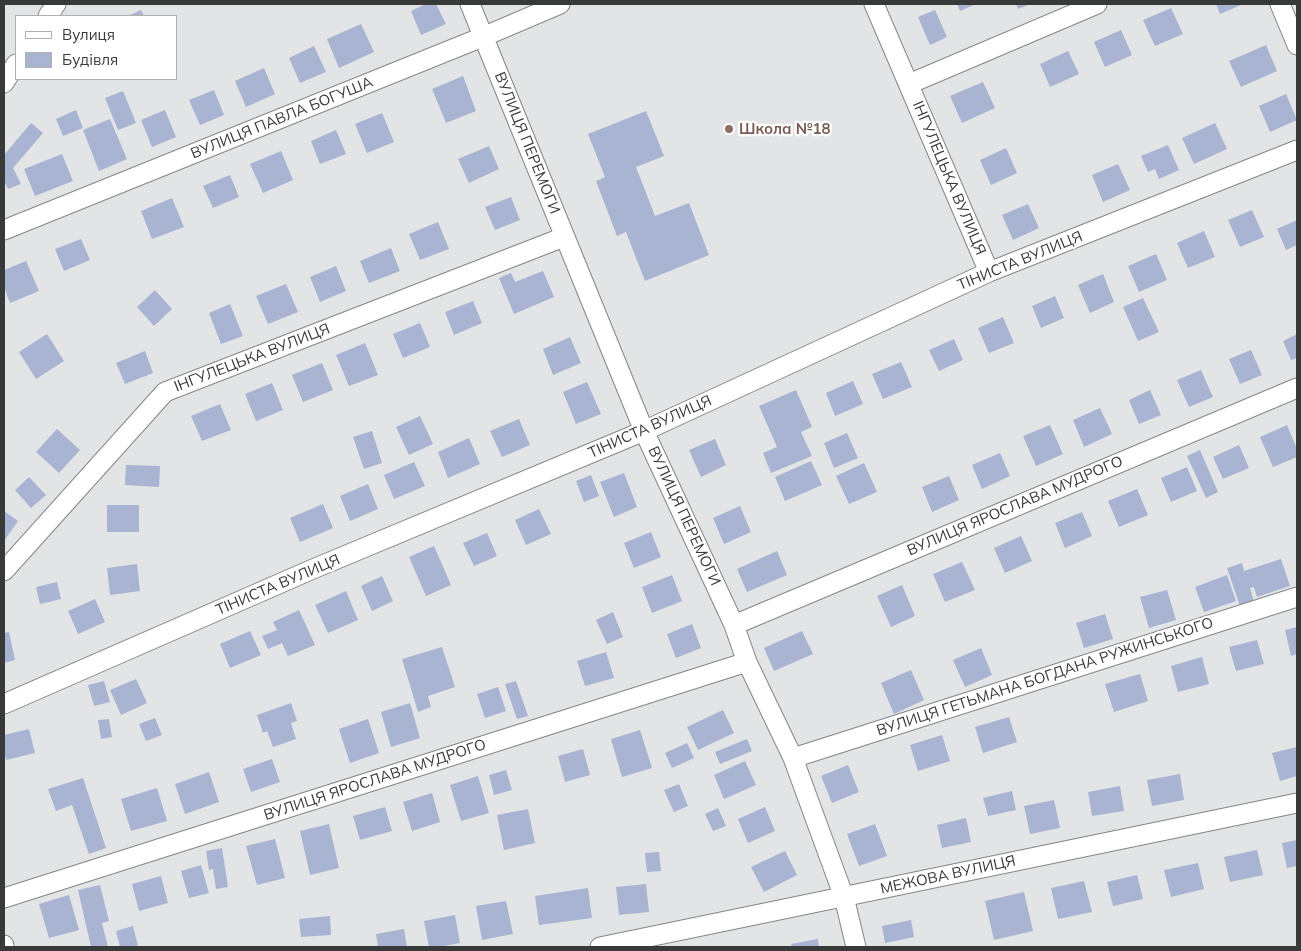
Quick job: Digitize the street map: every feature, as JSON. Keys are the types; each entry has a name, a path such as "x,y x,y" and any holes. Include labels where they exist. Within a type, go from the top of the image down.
{"street":[{"path":"49,15 56,4"},
{"name":"ВУЛИЦЯ ПЕРЕМОГИ","path":"470,4 485,36 644,431 734,625 747,662 793,758 844,897 856,947"},
{"name":"ВУЛИЦЯ ПАВЛА БОГУША","path":"4,230 560,4"},
{"name":"ІНГУЛЕЦЬКА ВУЛИЦЯ","path":"874,4 989,272"},
{"name":"ІНГУЛЕЦЬКА ВУЛИЦЯ","path":"909,84 1097,4"},
{"path":"1280,4 1297,45"},
{"path":"4,83 15,66"},
{"name":"ТІНИСТА ВУЛИЦЯ","path":"4,704 313,569 644,431 989,272 1297,150"},
{"name":"ІНГУЛЕЦЬКА ВУЛИЦЯ","path":"4,571 166,392 564,236"},
{"name":"ВУЛИЦЯ ЯРОСЛАВА МУДРОГО","path":"734,625 1297,388"},
{"name":"ВУЛИЦЯ ГЕТЬМАНА БОГДАНА РУЖИНСЬКОГО","path":"793,758 1297,596"},
{"name":"ВУЛИЦЯ ЯРОСЛАВА МУДРОГО","path":"4,898 747,662"},
{"name":"МЕЖОВА ВУЛИЦЯ","path":"600,947 1297,803"}],"building":[{"path":"426,4 436,4 446,24 421,35 411,11"},
{"path":"957,4 976,4 960,11"},
{"path":"1016,4 1030,4 1018,9"},
{"path":"1216,4 1243,4 1220,14"},
{"path":"1171,8 1183,34 1155,46 1143,20"},
{"path":"141,10 144,15 130,15"},
{"path":"935,10 947,37 930,45 918,17"},
{"path":"361,24 374,52 339,68 327,39"},
{"path":"1121,30 1132,55 1105,67 1094,42"},
{"path":"1266,45 1277,71 1241,87 1229,61"},
{"path":"314,46 326,72 300,83 289,58"},
{"path":"1068,51 1079,74 1050,87 1040,64"},
{"path":"264,68 275,94 246,107 235,81"},
{"path":"463,76 476,111 446,123 432,89"},
{"path":"983,82 995,108 962,123 950,96"},
{"path":"214,90 224,115 200,125 189,100"},
{"path":"123,91 136,123 118,130 105,98"},
{"path":"1286,94 1297,120 1270,132 1259,106"},
{"path":"76,110 83,128 63,136 56,119"},
{"path":"165,110 176,137 152,147 141,120"},
{"path":"646,111 664,156 636,167 655,216 689,203 709,255 645,281 626,232 617,236 596,181 605,177 588,134"},
{"path":"382,113 394,142 367,153 355,124"},
{"path":"110,119 127,159 99,171 83,130"},
{"path":"31,123 43,133 13,168 21,184 8,189 4,181 4,155"},
{"path":"1215,123 1227,149 1194,164 1182,138"},
{"path":"336,130 346,154 320,164 311,141"},
{"path":"1168,145 1179,170 1159,179 1155,169 1148,172 1141,156"},
{"path":"489,146 499,169 469,183 458,159"},
{"path":"1006,148 1017,173 991,185 980,160"},
{"path":"281,151 293,180 263,193 250,164"},
{"path":"62,154 73,181 35,196 24,169"},
{"path":"1118,164 1130,190 1103,202 1092,175"},
{"path":"230,175 239,197 213,208 203,186"},
{"path":"511,197 520,220 495,230 485,207"},
{"path":"172,198 184,227 152,239 141,211"},
{"path":"1028,204 1039,228 1013,240 1002,215"},
{"path":"1252,210 1264,237 1240,247 1228,220"},
{"path":"1297,220 1297,245 1286,250 1277,229"},
{"path":"438,222 449,249 420,260 409,234"},
{"path":"1204,231 1215,257 1188,268 1177,243"},
{"path":"81,239 90,260 64,271 55,249"},
{"path":"391,248 400,271 369,283 360,261"},
{"path":"1156,254 1167,280 1139,292 1128,266"},
{"path":"26,261 39,291 10,303 4,287 4,270"},
{"path":"336,266 346,291 320,302 310,277"},
{"path":"543,271 554,297 514,314 499,278 511,273 515,282"},
{"path":"1103,274 1114,302 1090,313 1078,285"},
{"path":"286,284 298,312 268,324 256,296"},
{"path":"155,290 172,309 154,326 137,307"},
{"path":"1055,296 1064,318 1041,328 1032,306"},
{"path":"1143,298 1159,332 1138,341 1123,307"},
{"path":"473,301 482,323 454,335 445,312"},
{"path":"230,304 243,336 221,344 209,313"},
{"path":"1003,317 1014,343 989,353 978,328"},
{"path":"420,323 430,347 403,358 393,334"},
{"path":"47,334 64,361 36,379 19,352"},
{"path":"1297,334 1297,358 1291,360 1283,341"},
{"path":"570,337 581,363 553,375 543,349"},
{"path":"954,339 963,360 939,371 929,350"},
{"path":"365,343 378,375 349,386 336,355"},
{"path":"1251,350 1262,375 1240,384 1229,359"},
{"path":"145,351 153,373 125,384 116,363"},
{"path":"901,362 912,387 883,399 872,374"},
{"path":"322,363 333,390 303,402 292,375"},
{"path":"1201,370 1213,397 1189,407 1177,380"},
{"path":"853,381 863,404 835,416 826,393"},
{"path":"587,382 601,414 576,424 563,392"},
{"path":"272,383 283,410 256,421 245,394"},
{"path":"796,390 812,427 801,432 812,456 771,473 763,453 777,447 759,406"},
{"path":"1150,390 1161,415 1139,424 1129,400"},
{"path":"220,404 231,430 202,441 191,416"},
{"path":"1100,408 1112,434 1084,447 1073,420"},
{"path":"420,416 433,444 409,455 396,427"},
{"path":"519,419 530,445 502,457 490,431"},
{"path":"1050,425 1063,454 1036,466 1023,436"},
{"path":"1287,425 1297,449 1297,457 1273,467 1260,437"},
{"path":"57,429 80,450 59,473 36,452"},
{"path":"372,431 382,463 364,469 353,437"},
{"path":"847,433 858,458 834,468 824,443"},
{"path":"469,438 480,464 448,478 438,452"},
{"path":"715,439 726,465 701,477 689,450"},
{"path":"1239,445 1249,468 1223,479 1213,457"},
{"path":"1200,450 1218,492 1206,498 1187,456"},
{"path":"1000,453 1010,476 982,489 972,465"},
{"path":"811,461 822,485 785,501 775,477"},
{"path":"414,462 425,486 394,499 384,475"},
{"path":"864,463 877,492 849,504 836,476"},
{"path":"126,465 160,466 159,487 125,485"},
{"path":"1187,467 1197,491 1171,502 1161,478"},
{"path":"624,473 637,507 614,517 600,482"},
{"path":"591,475 599,496 584,502 576,481"},
{"path":"949,476 959,500 932,512 922,487"},
{"path":"29,477 46,495 31,508 15,490"},
{"path":"368,484 378,509 350,521 340,496"},
{"path":"1137,489 1148,515 1119,527 1108,501"},
{"path":"323,504 333,528 300,542 290,518"},
{"path":"107,505 139,505 139,532 107,532"},
{"path":"740,506 751,532 724,544 713,518"},
{"path":"539,509 551,534 526,545 515,520"},
{"path":"4,511 18,521 4,541"},
{"path":"1082,512 1092,536 1065,548 1055,523"},
{"path":"651,532 661,557 634,568 624,543"},
{"path":"487,533 497,556 474,566 463,543"},
{"path":"1021,536 1032,561 1005,573 994,548"},
{"path":"434,546 451,585 426,596 409,557"},
{"path":"777,551 787,575 747,592 737,569"},
{"path":"1281,559 1290,586 1257,597 1254,587 1250,588 1254,602 1240,606 1227,568 1242,563 1244,571"},
{"path":"962,562 975,590 945,602 933,574"},
{"path":"137,564 140,591 110,595 107,568"},
{"path":"672,575 682,601 652,613 642,587"},
{"path":"1227,575 1236,601 1204,612 1195,587"},
{"path":"382,576 393,601 372,611 361,586"},
{"path":"57,582 61,599 40,604 36,587"},
{"path":"902,585 915,616 891,627 877,596"},
{"path":"1167,590 1176,620 1149,628 1140,597"},
{"path":"346,591 358,620 328,633 315,605"},
{"path":"95,599 105,622 78,634 68,611"},
{"path":"299,610 315,645 288,656 282,643 268,649 262,636 277,630 273,622"},
{"path":"613,612 623,637 607,644 596,620"},
{"path":"1105,614 1113,639 1084,648 1076,623"},
{"path":"692,624 701,648 676,658 667,634"},
{"path":"1297,627 1297,654 1291,656 1285,630"},
{"path":"250,631 261,655 230,668 220,644"},
{"path":"802,631 813,654 774,671 764,648"},
{"path":"9,632 15,660 4,663 4,633"},
{"path":"1257,640 1264,664 1236,671 1229,647"},
{"path":"442,647 455,687 428,696 431,707 418,712 402,659"},
{"path":"981,648 992,675 965,687 953,660"},
{"path":"606,652 614,678 585,686 577,661"},
{"path":"1202,657 1209,684 1178,692 1171,666"},
{"path":"911,670 924,700 894,714 881,683"},
{"path":"1140,674 1148,701 1114,712 1105,684"},
{"path":"136,679 147,703 121,715 110,690"},
{"path":"104,681 110,702 94,706 88,685"},
{"path":"516,681 528,716 517,719 505,684"},
{"path":"498,687 506,711 485,718 477,694"},
{"path":"291,703 297,721 291,723 296,739 273,747 267,731 263,733 257,715"},
{"path":"410,703 420,738 391,747 381,712"},
{"path":"723,710 734,733 698,750 687,727"},
{"path":"1009,717 1017,742 983,753 975,727"},
{"path":"155,718 162,735 146,741 139,724"},
{"path":"109,719 112,737 101,739 98,720"},
{"path":"368,719 379,753 350,763 339,729"},
{"path":"29,729 35,753 6,760 4,735"},
{"path":"640,730 652,768 622,777 611,739"},
{"path":"942,735 950,761 918,771 910,745"},
{"path":"747,739 752,751 720,764 715,752"},
{"path":"687,743 694,758 672,768 665,753"},
{"path":"1297,747 1297,776 1280,781 1272,753"},
{"path":"583,749 590,775 565,782 558,756"},
{"path":"272,759 280,782 251,792 243,769"},
{"path":"745,761 756,785 724,799 714,775"},
{"path":"848,765 859,792 832,803 821,776"},
{"path":"506,770 512,790 494,795 489,775"},
{"path":"209,772 219,802 185,814 175,784"},
{"path":"1180,774 1184,800 1152,806 1147,780"},
{"path":"478,776 489,813 461,821 450,785"},
{"path":"83,778 106,848 89,854 72,805 56,811 48,789"},
{"path":"679,784 688,806 674,812 664,790"},
{"path":"1120,786 1124,811 1092,816 1088,792"},
{"path":"157,788 167,821 131,831 121,799"},
{"path":"1012,791 1016,810 988,816 983,798"},
{"path":"432,793 440,822 412,831 403,802"},
{"path":"1054,800 1060,828 1030,834 1024,806"},
{"path":"385,807 392,831 360,840 353,816"},
{"path":"765,807 775,831 748,843 738,819"},
{"path":"718,808 726,826 713,831 705,814"},
{"path":"528,809 535,843 504,850 497,815"},
{"path":"966,818 971,842 942,848 937,825"},
{"path":"329,824 339,868 310,875 300,831"},
{"path":"875,824 887,856 859,866 847,834"},
{"path":"275,839 285,878 257,885 246,846"},
{"path":"1297,840 1297,866 1287,868 1282,843"},
{"path":"222,848 228,887 216,889 213,869 209,870 206,851"},
{"path":"1257,850 1263,875 1230,882 1224,857"},
{"path":"785,851 797,875 764,892 751,867"},
{"path":"659,852 661,871 647,872 645,853"},
{"path":"1198,863 1204,889 1171,897 1164,870"},
{"path":"201,865 209,893 189,898 181,871"},
{"path":"1137,875 1143,899 1113,906 1107,882"},
{"path":"161,876 168,903 139,911 132,884"},
{"path":"1084,881 1092,912 1058,919 1051,888"},
{"path":"646,884 649,912 619,915 616,887"},
{"path":"100,885 109,921 102,923 108,947 91,947 78,890"},
{"path":"588,888 592,918 539,925 535,896"},
{"path":"1024,892 1033,931 994,940 985,901"},
{"path":"69,895 79,930 49,938 39,904"},
{"path":"506,901 513,934 482,940 476,906"},
{"path":"455,915 460,943 429,947 424,921"},
{"path":"330,916 331,935 301,937 299,919"},
{"path":"911,920 914,937 885,943 882,926"},
{"path":"133,926 138,946 120,947 116,931"},
{"path":"404,929 407,947 378,947 376,934"},
{"path":"818,939 819,947 792,947 791,944"}],"place":[{"name":"Школа №18","path":"729,129"}]}
